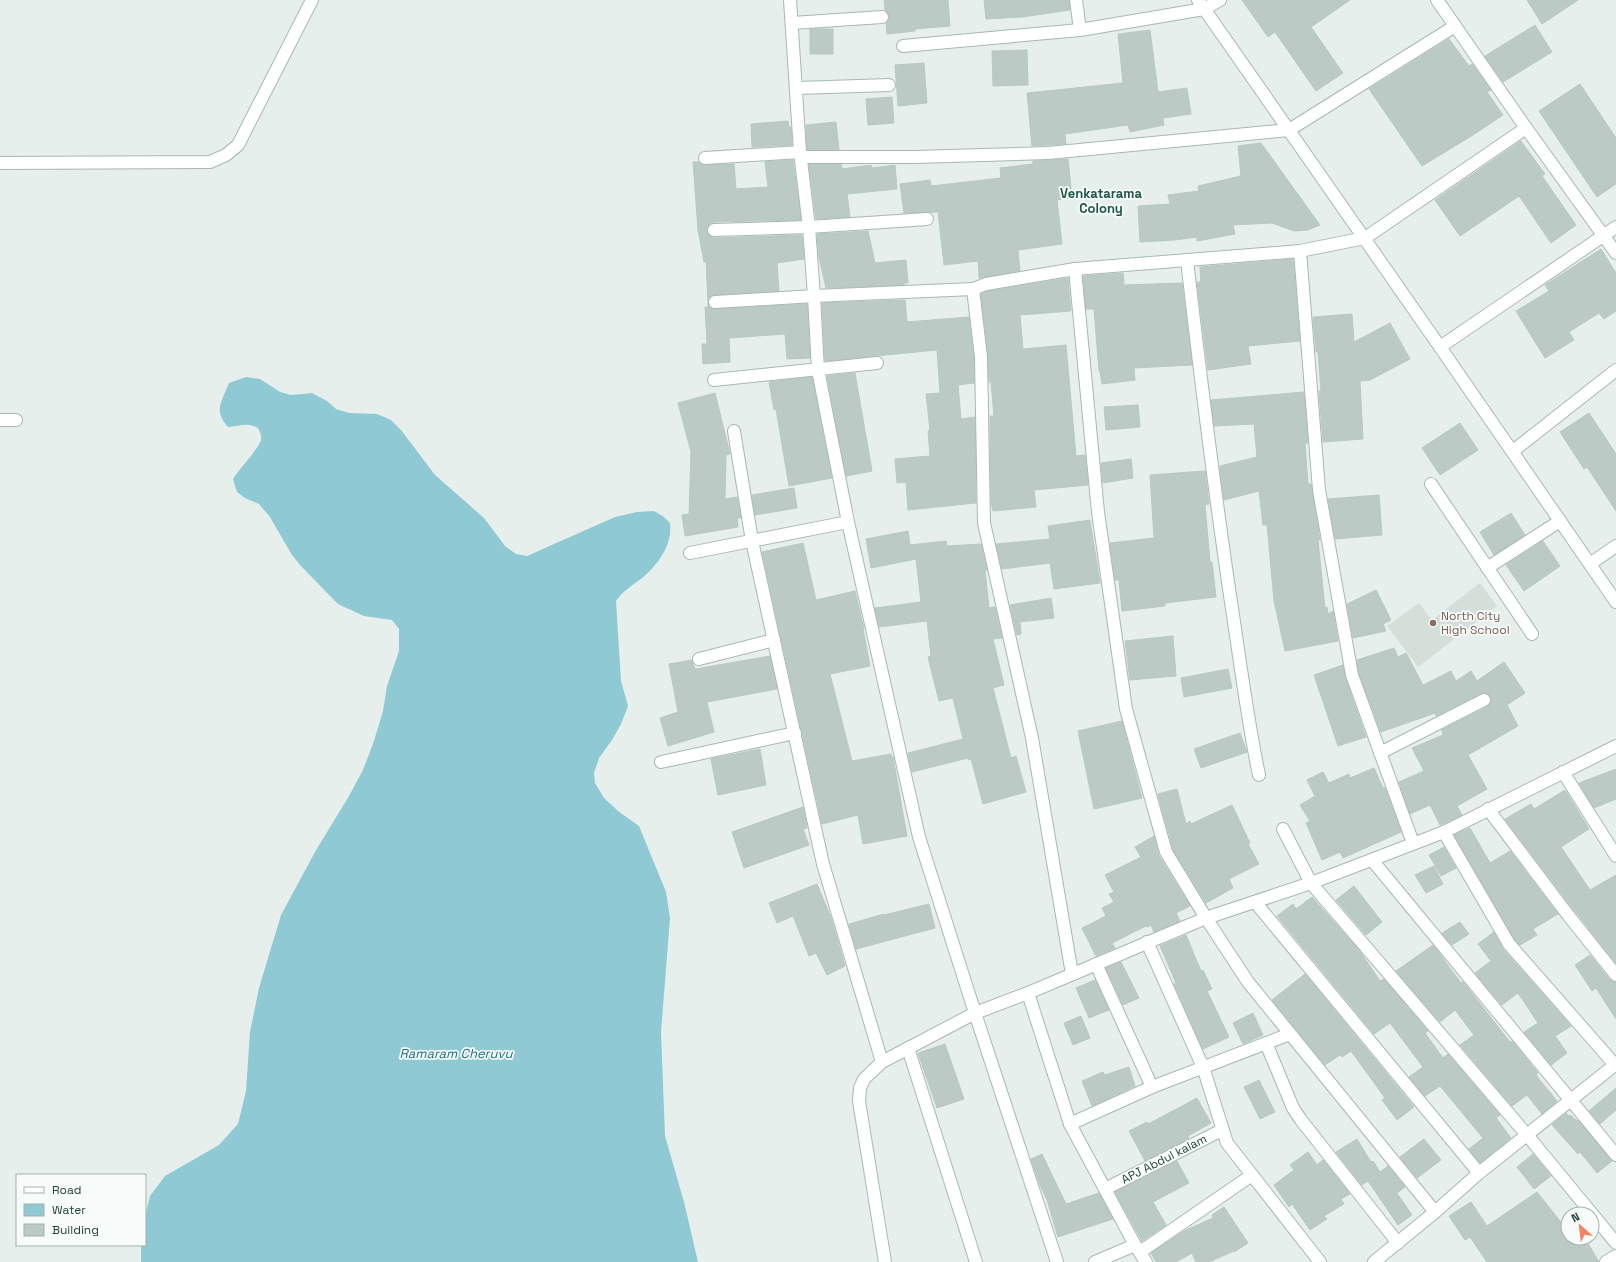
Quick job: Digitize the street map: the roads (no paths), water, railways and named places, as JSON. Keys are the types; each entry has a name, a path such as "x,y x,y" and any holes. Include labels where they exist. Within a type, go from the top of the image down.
{"street":[{"path":"0,163 210,162 226,155 238,145 312,0"},
{"path":"790,0 801,155 809,227 818,370 848,522 919,837 1057,1262"},
{"path":"1076,0 1080,30"},
{"path":"903,46 1080,30 1220,0"},
{"path":"1437,0 1526,128 1616,253"},
{"path":"1201,4 1513,451 1616,602"},
{"path":"792,23 882,17"},
{"path":"705,158 801,155 915,157 1048,153 1289,130 1455,26"},
{"path":"797,88 890,85"},
{"path":"715,302 973,289 986,284 1075,269 1300,251 1365,238 1526,128"},
{"path":"714,230 809,227 927,219"},
{"path":"1440,347 1616,227"},
{"path":"1300,251 1319,490 1352,675 1413,843"},
{"path":"1187,260 1217,511 1250,734 1259,775"},
{"path":"1075,269 1098,512 1126,709 1166,852 1206,918 1248,982 1435,1212"},
{"path":"973,289 981,357 984,523 1032,738 1072,974"},
{"path":"714,380 877,363"},
{"path":"1513,451 1616,370"},
{"path":"0,420 16,420"},
{"path":"734,431 752,541 823,864 882,1062"},
{"path":"1431,484 1532,634"},
{"path":"1487,568 1560,521"},
{"path":"690,553 848,522"},
{"path":"1590,564 1616,546"},
{"path":"699,659 774,640"},
{"path":"1380,753 1484,700"},
{"path":"661,762 795,733"},
{"path":"885,1262 859,1101 860,1088 864,1079 882,1062 975,1013 1028,993 1147,942 1206,918 1311,883 1444,832 1616,746"},
{"path":"1563,772 1616,856"},
{"path":"1488,809 1568,915 1616,975"},
{"path":"1283,829 1311,883 1527,1135 1616,1243"},
{"path":"1374,1262 1435,1212 1479,1173 1616,1065 1509,944 1444,832"},
{"path":"1372,860 1616,1155"},
{"path":"1255,902 1479,1173"},
{"path":"1147,942 1203,1067 1227,1143 1320,1262"},
{"path":"1096,964 1152,1087"},
{"path":"1028,993 1070,1124 1140,1253"},
{"path":"1070,1124 1152,1087 1290,1034"},
{"path":"1266,1043 1293,1108 1398,1243"},
{"path":"908,1048 976,1262"},
{"name":"APJ Abdul kalam","path":"1105,1189 1222,1130"},
{"path":"1095,1262 1140,1253 1252,1175"},
{"path":"1606,1262 1616,1256"}],"water":[{"name":"Ramaram Cheruvu","path":"246,377 260,379 280,392 291,395 312,393 327,401 336,409 349,413 377,414 391,420 401,430 435,475 484,518 505,546 516,554 527,556 615,517 637,512 654,511 670,523 669,539 663,554 647,574 624,591 616,601 621,681 628,706 621,724 599,758 594,773 595,783 604,798 618,811 639,826 666,892 670,918 661,1032 665,1136 684,1202 698,1262 141,1262 141,1246 146,1246 146,1213 150,1196 165,1176 219,1145 238,1124 246,1091 250,1032 259,988 281,915 315,852 363,770 374,741 383,711 387,686 399,651 399,629 392,620 364,616 338,604 292,555 270,517 259,504 245,498 237,492 233,479 256,449 261,440 261,436 258,428 254,426 243,425 228,427 223,421 220,406 229,383"}],"place":[{"name":"North City High School","path":"1433,623"}],"district":[{"name":"Venkatarama Colony","path":"1101,200"}]}
